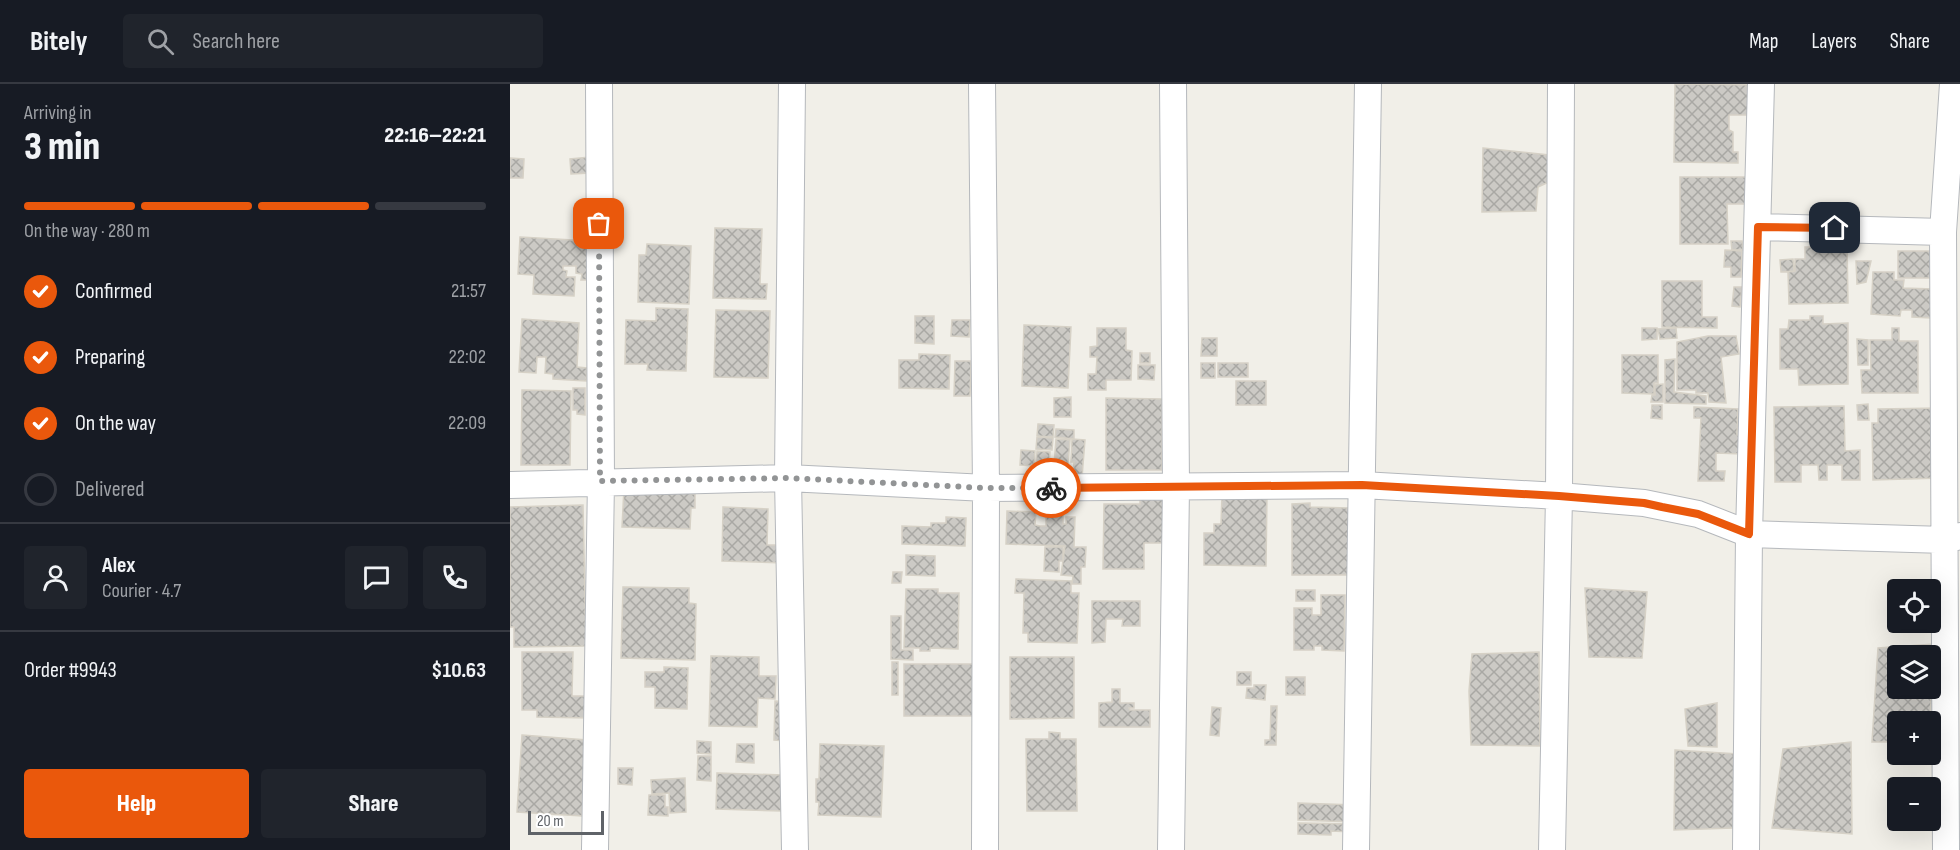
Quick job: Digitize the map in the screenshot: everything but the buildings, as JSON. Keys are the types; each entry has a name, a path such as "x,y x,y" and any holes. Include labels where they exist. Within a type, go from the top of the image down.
{"street":[{"path":"595,850 600,481 599,84"},
{"path":"792,84 788,478 795,850"},
{"path":"982,84 986,488 985,850"},
{"path":"1171,850 1176,487 1173,84"},
{"path":"1356,850 1368,84"},
{"path":"1552,850 1559,496 1561,84"},
{"path":"1746,850 1749,534 1761,84"},
{"path":"1946,850 1952,538 1943,232 1953,84"},
{"path":"1758,227 1943,232"},
{"path":"510,485 788,478 986,488 1362,485 1644,503 1698,514 1749,534 1952,538"}],"way so far":[{"path":"599,224 600,481 788,478 986,488 1051,488"}],"route":[{"path":"1051,488 1362,485 1559,496 1644,503 1698,514 1749,534 1758,227 1835,228"}]}
